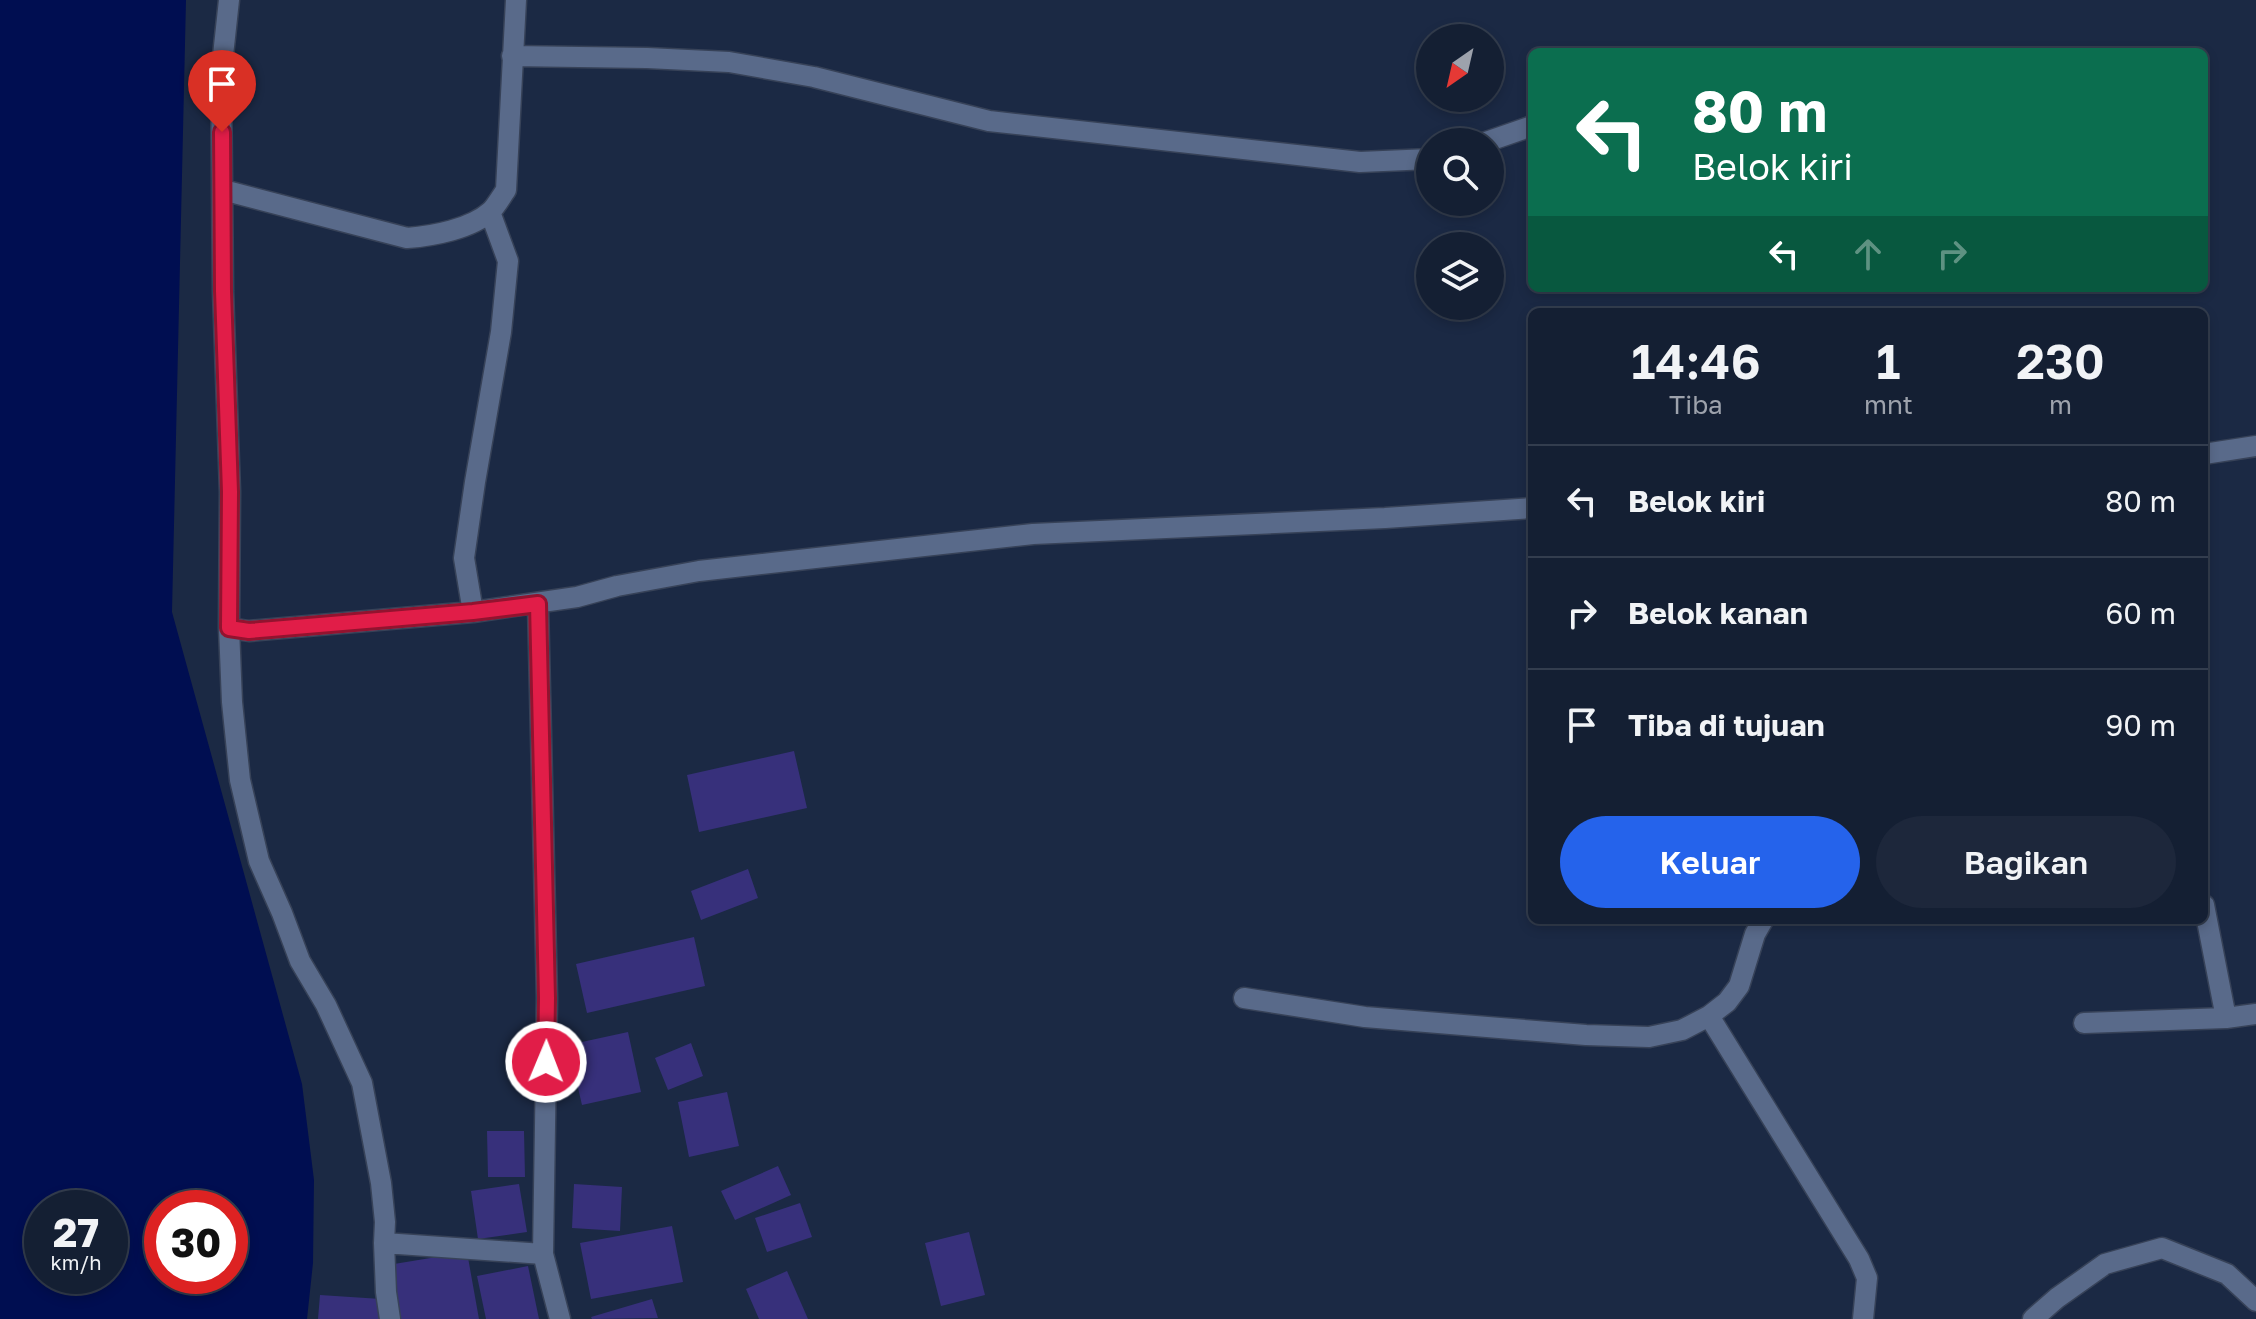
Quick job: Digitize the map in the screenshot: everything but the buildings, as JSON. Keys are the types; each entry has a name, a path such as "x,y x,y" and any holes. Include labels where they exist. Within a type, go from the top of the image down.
{"street":[{"path":"229,0 221,74 223,291 230,492 229,628 240,780 259,861 300,961 326,1005 362,1083 381,1183 390,1319"},
{"path":"223,190 407,238 438,235 490,212 506,190 516,0"},
{"path":"512,56 729,62 814,77 989,121 1360,162 1416,160"},
{"path":"1504,136 1528,127"},
{"path":"473,612 464,558 501,332 508,261 490,212"},
{"path":"2208,453 2256,446"},
{"path":"229,628 249,631 473,612 577,597 617,586 699,571 1033,534 1528,508"},
{"path":"538,604 547,998 543,1254 560,1319"},
{"path":"1244,998 1365,1017 1649,1037 1682,1030 1727,1002 1739,986 1761,924"},
{"path":"2208,924 2226,1018"},
{"path":"2084,1023 2226,1018 2256,1014"},
{"path":"1709,1016 1859,1259 1867,1278 1863,1319"},
{"path":"384,1243 543,1254"},
{"path":"2033,1319 2105,1264 2162,1248 2227,1274 2256,1301"}],"shaded area":[{"path":"0,0 186,0 172,612 302,1084 314,1180 313,1263 307,1319 0,1319"}],"route":[{"path":"222,132 223,291 230,492 229,628 249,631 538,604 546,1062"}]}
